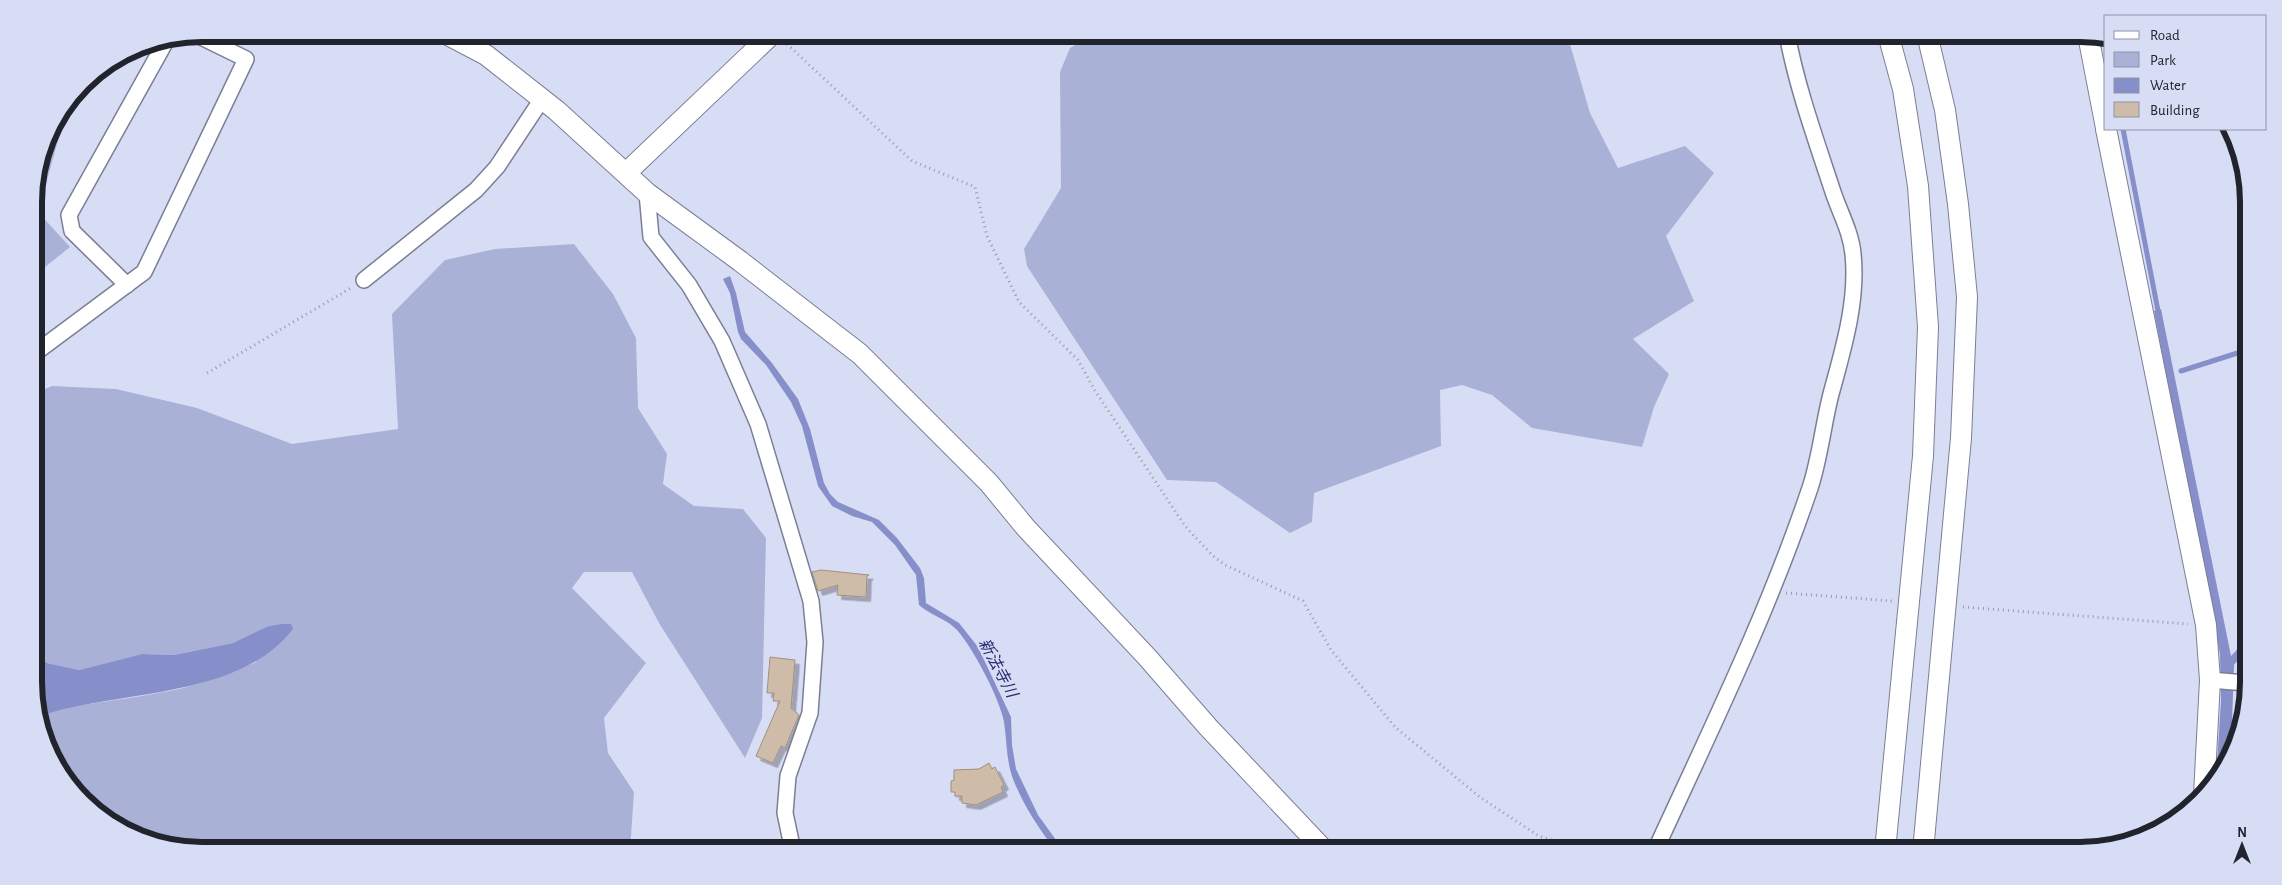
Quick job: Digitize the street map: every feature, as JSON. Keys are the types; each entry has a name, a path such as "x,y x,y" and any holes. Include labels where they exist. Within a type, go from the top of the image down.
{"street":[{"path":"1659,842 1773,592 1811,485 1831,395 1843,353 1853,288 1851,237 1834,194 1794,68 1789,42"},
{"path":"1886,842 1923,456 1928,327 1918,186 1903,89 1890,42"},
{"path":"1924,842 1961,438 1967,297 1958,204 1945,110 1929,42"},
{"path":"43,347 144,272 246,59 213,43"},
{"path":"463,43 486,55 542,99 647,193 772,285 867,361 989,483 1026,528 1208,727 1317,842"},
{"path":"626,173 771,43"},
{"path":"2090,43 2104,118"},
{"path":"127,285 72,231 69,215 162,48"},
{"path":"364,280 476,190 497,166 542,99"},
{"path":"2106,130 2206,626 2210,680 2205,782"},
{"path":"647,193 651,237 689,285 722,341 758,424 811,601 815,642 810,713 788,776 786,804 790,842"},
{"path":"2210,680 2240,682"}],"path":[{"path":"783,43 912,161 975,187 987,236 1019,302 1078,360 1094,389 1185,526 1212,555 1225,565 1303,601 1331,650 1395,727 1481,798 1539,836 1557,842"},
{"path":"207,373 364,280"},
{"path":"1773,592 1908,602"},
{"path":"1947,605 2206,626"}],"green space":[{"path":"1569,42 1590,113 1618,168 1685,146 1714,173 1666,236 1694,301 1633,339 1669,374 1654,407 1642,447 1532,428 1492,395 1462,385 1440,390 1441,446 1314,493 1312,522 1290,533 1216,482 1167,480 1027,266 1024,249 1061,188 1060,72 1070,48 1079,43"},
{"path":"62,126 43,194 48,161"},
{"path":"43,217 70,247 43,269"},
{"path":"574,244 613,294 636,338 638,408 667,454 663,484 694,506 743,509 766,538 762,718 745,758 659,623 632,572 584,572 572,588 646,663 604,718 608,753 634,792 631,842 192,842 151,834 114,816 82,788 69,771 51,734 46,714 82,705 171,691 232,672 256,662 266,627 233,643 174,655 142,654 79,670 47,663 42,659 43,390 52,386 116,389 197,408 292,444 398,429 392,314 445,260 495,249"}],"water":[{"path":"730,276 745,332 772,363 798,399 810,429 824,483 830,494 838,502 879,520 897,538 920,568 924,578 926,603 959,623 978,647 1011,717 1012,745 1016,769 1038,815 1058,842 1049,842 1017,789 1009,765 1001,712 985,674 971,649 953,626 919,605 916,575 895,545 872,522 852,516 832,506 818,486 802,426 791,402 766,365 741,339 730,293 723,279"},
{"path":"2161,309 2231,656 2240,646 2240,658 2234,665 2232,731 2217,763 2221,700 2220,654 2154,311"},
{"path":"291,624 293,629 269,652 240,669 208,681 174,690 69,708 46,715 42,682 42,659 47,663 79,670 142,654 174,655 233,643 266,627"}],"building":[{"path":"821,570 869,575 867,576 866,597 837,595 838,585 818,591 812,572"},
{"path":"770,657 795,660 791,708 799,715 785,748 781,746 773,763 756,756 780,701 773,701 774,693 767,693"},
{"path":"989,763 992,769 995,767 1004,785 1001,787 1003,792 976,805 962,803 962,796 955,796 955,792 951,792 954,770 979,769"}],"waterway":[{"path":"2123,130 2159,316"},
{"path":"2181,371 2240,352"}],"water label":[{"name":"新法寺川","path":"998,668"}]}
